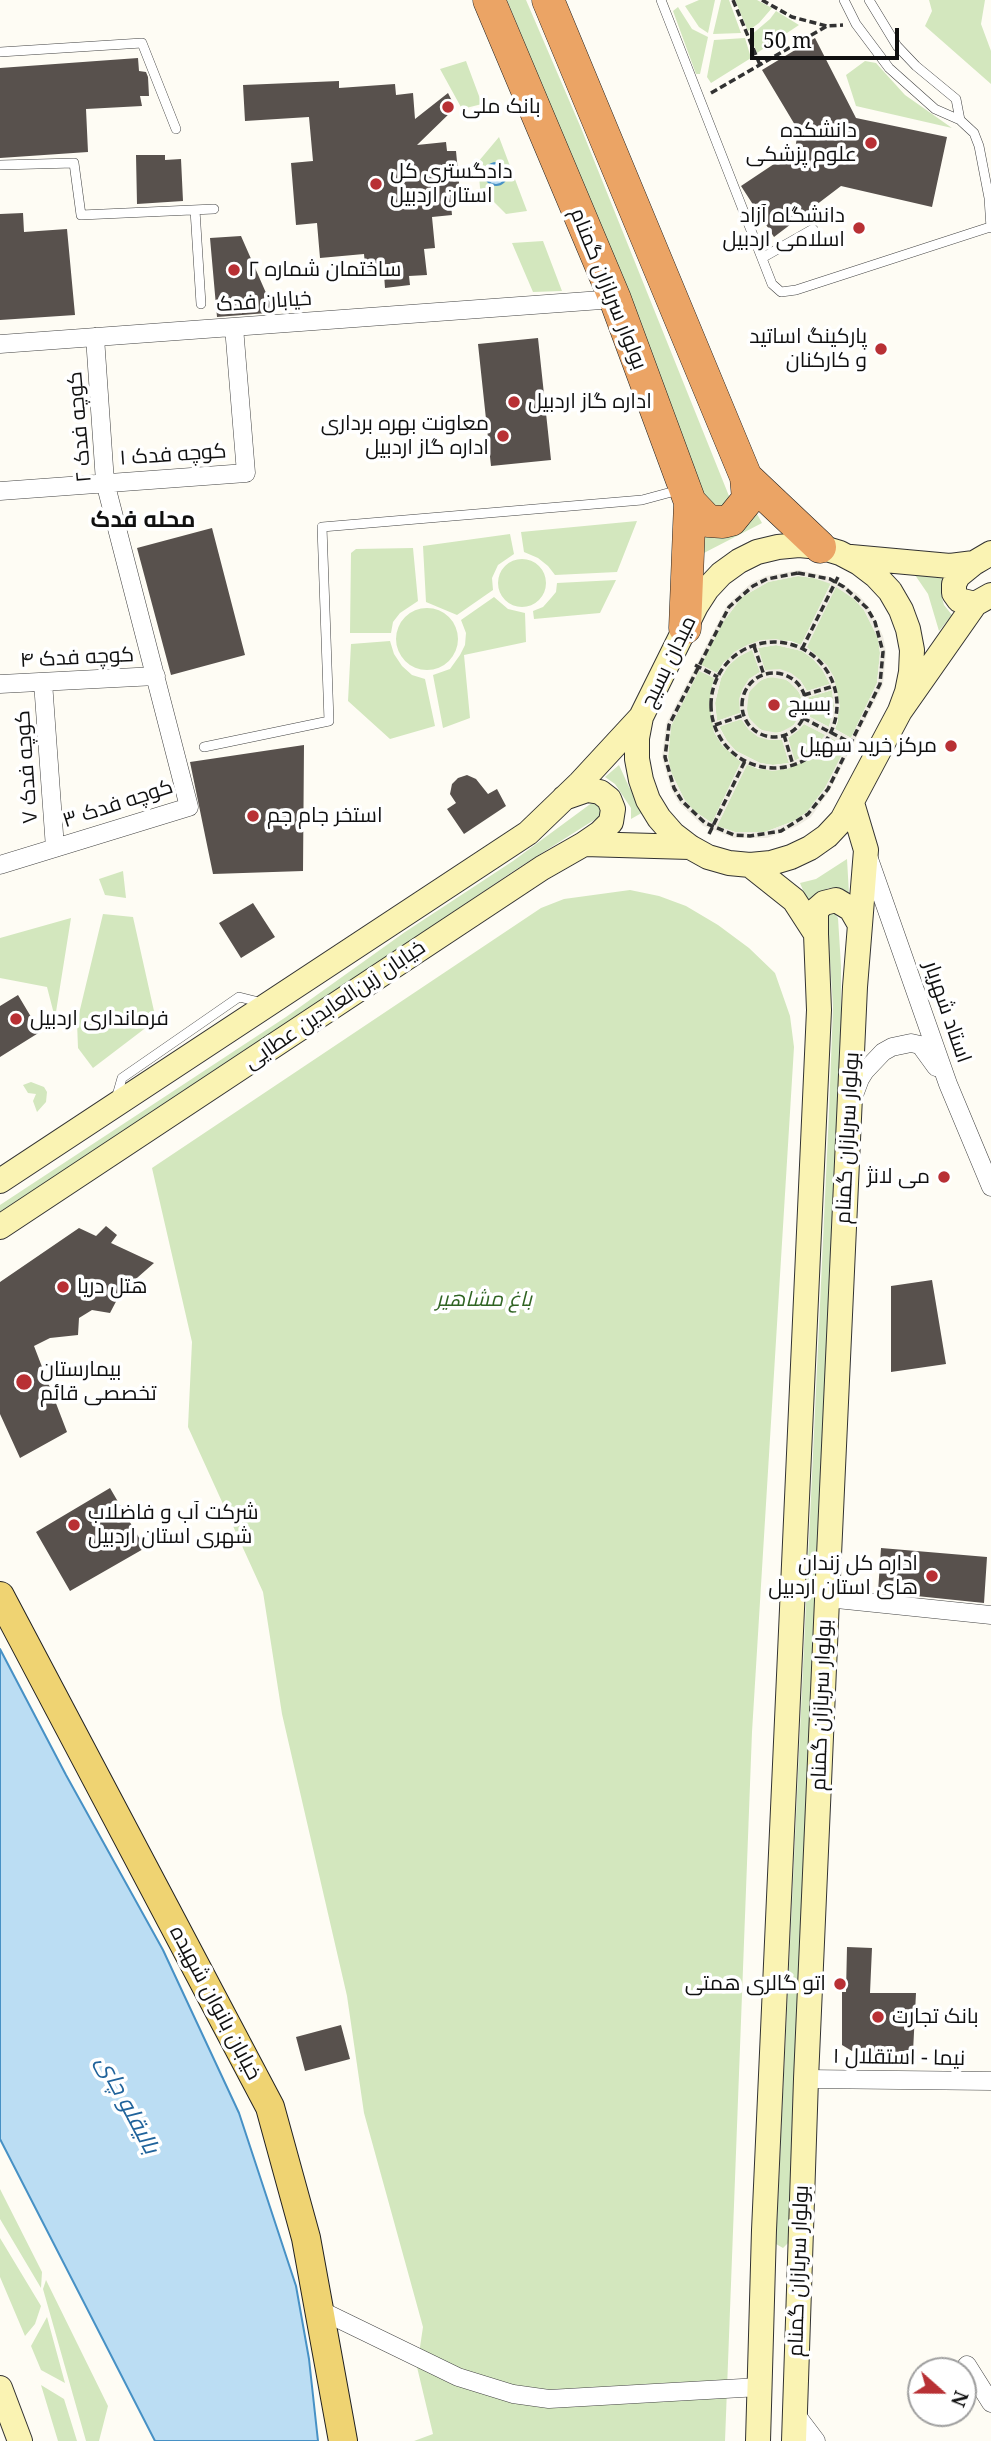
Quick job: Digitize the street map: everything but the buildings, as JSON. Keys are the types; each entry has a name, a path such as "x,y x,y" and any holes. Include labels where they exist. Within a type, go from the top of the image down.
{"highway":[{"name":"بولوار سربازان گمنام","path":"489,0 615,299 687,495 679,641"},
{"path":"548,0 746,477 748,499 731,520 708,521 687,495"},
{"path":"746,477 834,552"}],"main road":[{"name":"میدان بسیج","path":"799,545 834,552 876,576 901,610 912,650 907,692 900,711 842,820 827,836 810,848 771,863 750,865 729,863 695,850 673,834 648,800 637,759 637,738 642,718 707,589 721,574 738,561 757,552 778,547 799,545"},
{"path":"834,552 950,566 983,558"},
{"path":"983,558 958,576 954,584 954,593 959,600 983,599"},
{"path":"900,711 983,599"},
{"name":"خیابان زین‌العابدین عطایی","path":"0,1181 528,833 642,718"},
{"name":"خیابان زین‌العابدین عطایی","path":"0,1227 542,869 584,844 611,822 613,809 609,799 600,792 586,790 564,798"},
{"name":"بولوار سربازان گمنام","path":"794,2441 806,2079 849,1109 859,923 866,850 852,803"},
{"path":"584,844 695,850"},
{"path":"750,865 794,900 816,934"},
{"path":"816,934 816,911 824,903 836,900 851,909 859,923"},
{"name":"بولوار سربازان گمنام","path":"758,2441 762,2296 818,1024 816,934"},
{"name":"خیابان بانوان شهیده","path":"0,1596 270,2107 306,2238 342,2441"},
{"path":"762,2296 798,2297"},
{"path":"0,2388 20,2441"}],"street":[{"name":"خیابان فدک","path":"0,344 615,299"},
{"name":"کوچه فدک ۱","path":"0,491 246,472 234,327"},
{"name":"کوچه فدک ۲","path":"96,337 105,482 156,676"},
{"name":"کوچه فدک ۴","path":"0,684 156,676"},
{"name":"کوچه فدک ۳","path":"55,848 189,807 156,676"},
{"name":"کوچه فدک ۷","path":"43,682 55,848"},
{"path":"0,865 55,848"},
{"name":"استاد شهریار","path":"866,850 948,1084 991,1187"},
{"path":"849,1109 865,1071 883,1052 902,1044 920,1045 948,1084"},
{"path":"827,1598 991,1615"},
{"name":"نیما - استقلال ۱","path":"806,2079 991,2081"},
{"path":"318,2308 458,2377 513,2394 549,2399 760,2387"},
{"path":"977,2381 991,2403"},
{"path":"794,2412 816,2441"}],"lane":[{"path":"661,0 772,284 780,292 796,290 991,228 989,198 974,133 960,120 935,109 889,68 856,24 844,0"},
{"path":"869,0 897,46 916,66 956,99 960,120"},
{"path":"0,52 142,43 176,129"},
{"path":"0,165 74,163 81,215 214,209"},
{"path":"195,210 201,303"},
{"path":"762,258 813,229"},
{"path":"204,747 329,721 322,527 687,495"}],"path":[{"path":"733,0 760,65"},
{"path":"762,0 792,17 827,26 856,24"},
{"path":"700,99 827,26"},
{"path":"802,649 835,582 834,552"},
{"path":"798,573 835,582 867,608 878,629 883,653 880,684 852,743 819,803 796,824 781,831 750,836 734,835 713,827 692,813 682,801 674,788 665,757 669,725 697,666 729,607 753,586 767,579 798,573"},
{"path":"679,641 697,666 718,677"},
{"path":"776,642 802,649 824,667 834,686 837,706 831,732 812,755 793,765 773,768 745,761 724,743 715,725 712,703 718,677 736,655 754,646 776,642"},
{"path":"754,646 764,675"},
{"path":"779,673 789,676 797,682 804,695 806,710 803,718 797,728 784,735 769,737 760,733 744,715 743,700 746,690 752,682 764,675 779,673"},
{"path":"804,695 834,686"},
{"path":"715,725 744,715"},
{"path":"803,718 877,756"},
{"path":"784,735 793,765"},
{"path":"695,850 713,827 745,761"}],"green space":[{"path":"507,0 526,0 581,128 729,496 730,504 724,509 704,508 563,137"},
{"path":"699,0 715,0 708,33 699,27 685,6"},
{"path":"721,0 729,0 741,33 713,34"},
{"path":"735,0 757,0 772,8 748,31"},
{"path":"929,0 985,0 981,24 991,51 991,84 925,26 932,11"},
{"path":"678,7 692,29 708,37 700,74 696,74 673,11"},
{"path":"776,11 799,25 757,53 750,36"},
{"path":"745,38 751,58 711,83 707,77 714,40"},
{"path":"466,61 482,104 462,109 440,69"},
{"path":"865,61 876,63 905,95 952,128 856,106 846,75"},
{"path":"499,137 527,211 506,214 480,188 478,162"},
{"path":"543,241 562,291 533,292 512,243"},
{"path":"752,505 762,523 700,555 703,533"},
{"path":"637,521 617,572 555,575 538,558 524,552 521,532"},
{"path":"510,534 514,554 498,565 492,578 493,590 457,615 426,602 423,546"},
{"path":"413,548 418,601 400,613 393,622 391,633 350,633 351,553 356,549"},
{"path":"522,559 531,560 539,566 545,574 545,592 539,600 531,606 522,607 513,606 505,600 499,592 498,583 499,574 505,566 513,560"},
{"path":"915,575 942,577 941,594 944,605 952,615 939,631 928,594"},
{"path":"798,576 831,583 801,645 791,641 761,640 724,662 717,673 701,665 723,622 742,597 768,582"},
{"path":"616,580 600,613 534,619 533,611 543,607 551,598 556,592 557,583"},
{"path":"836,586 864,610 878,638 880,653 877,683 851,738 835,729 838,721 834,677 806,648"},
{"path":"494,597 508,609 525,613 526,642 464,655 470,718 443,728 433,675 450,669 460,655 465,645 466,633 461,620"},
{"path":"427,608 439,610 449,617 456,627 456,651 449,661 439,668 427,670 415,668 405,661 398,651 396,639 398,627 405,617 415,610"},
{"path":"390,641 402,666 412,675 425,679 435,726 390,739 348,701 351,644"},
{"path":"776,645 802,651 822,669 830,684 807,691 800,680 765,671 758,648"},
{"path":"752,649 760,672 749,679 740,713 717,721 715,703 721,678 728,666"},
{"path":"698,670 715,678 711,689 714,732 722,745 741,762 712,823 694,811 684,799 671,772 668,757 671,726"},
{"path":"774,677 785,679 794,685 800,694 800,716 794,725 785,731 774,733 763,731 754,725 748,716 746,705 748,694 754,685 763,679"},
{"path":"832,690 834,706 829,727 808,716 809,697"},
{"path":"742,719 749,730 782,739 789,763 760,763 736,751 719,726"},
{"path":"804,724 826,735 810,753 794,761 788,738"},
{"path":"831,738 847,746 825,788 807,812 794,821 765,832 735,832 717,826 747,764 758,769 787,769 825,747"},
{"path":"619,765 629,787 645,811 631,819 631,808 615,784 605,777"},
{"path":"593,802 600,803 602,815 515,870 0,1218 0,1205 286,1017 405,932 513,861"},
{"path":"847,859 849,894 828,888 810,907 800,883 816,879"},
{"path":"123,871 126,898 105,895 99,879"},
{"name":"باغ مشاهیر","path":"630,890 659,896 686,906 749,948 775,973 790,1016 794,1047 752,1732 725,2441 414,2441 433,2434 417,2367 423,2327 364,2113 347,1996 282,1714 263,1592 188,1427 192,1342 152,1168 541,908 564,899"},
{"path":"834,913 838,918 841,966 841,1081 792,2117 789,2238 783,2248 776,2244 829,1112 833,1007 827,914"},
{"path":"103,914 133,917 156,1020 93,1068 78,1048 77,1022"},
{"path":"71,918 55,1018 47,987 0,978 0,938"},
{"path":"31,1082 44,1087 47,1092 46,1102 37,1112 33,1101 36,1094 28,1093 23,1085"},
{"path":"0,2189 42,2272 41,2288 0,2219"},
{"path":"0,2238 41,2306 35,2324 25,2336 0,2277"},
{"path":"46,2280 108,2406 99,2441 86,2441 43,2289"},
{"path":"47,2317 65,2383 41,2370 31,2346"},
{"path":"41,2385 64,2399 77,2441 58,2441"}],"shaded area":[{"path":"799,570 831,577 858,594 869,607 883,636 886,652 883,685 830,790 811,817 767,838 734,838 703,826 679,803 671,789 662,757 666,724 727,605 751,583 766,576","holes":["798,576 831,584 801,645 776,639 761,640 734,652 717,673 701,665 723,622 742,597 768,582","836,587 854,599 864,610 878,638 880,653 877,683 851,738 835,729 840,706 834,677 827,665 807,647","776,645 802,651 822,669 830,684 807,691 791,673 780,669 765,670 758,648","752,650 760,672 749,679 743,688 739,699 740,713 717,721 715,703 721,678 728,666","699,671 714,678 709,703 714,732 722,745 741,762 712,823 694,811 684,799 671,772 668,757 671,726","770,677 787,680 799,692 802,700 802,709 794,725 779,733 761,730 749,718 749,692 761,680","832,690 834,706 829,727 808,716 809,697","741,719 758,737 782,740 789,763 760,763 736,751 719,727","804,724 825,735 810,753 795,761 788,738","831,738 846,746 825,788 807,812 794,821 765,832 735,832 717,826 747,765 772,771 787,769 814,757"]}],"water":[{"path":"496,163 504,166 507,174 504,182 496,185 488,182 485,174 488,166"},
{"name":"بالیقلو چای","path":"0,1649 163,1950 239,2113 296,2286 309,2359 318,2441 155,2441 0,2139"}],"place":[{"name":"بانک ملی","path":"448,107"},
{"name":"دانشکده علوم پزشکی","path":"871,143"},
{"name":"دادگستری کل استان اردبیل","path":"376,184"},
{"name":"دانشگاه آزاد اسلامی اردبیل","path":"859,228"},
{"name":"ساختمان شماره ۲","path":"234,270"},
{"name":"پارکینگ اساتید و کارکنان","path":"881,349"},
{"name":"اداره گاز اردبیل","path":"514,402"},
{"name":"معاونت بهره برداری اداره گاز اردبیل","path":"503,436"},
{"name":"بسیج","path":"774,705"},
{"name":"مرکز خرید سهیل","path":"951,746"},
{"name":"استخر جام جم","path":"253,816"},
{"name":"فرمانداری اردبیل","path":"16,1019"},
{"name":"می لانژ","path":"944,1177"},
{"name":"هتل دریا","path":"63,1287"},
{"name":"بیمارستان تخصصی قائم","path":"24,1382"},
{"name":"شرکت آب و فاضلاب شهری استان اردبیل","path":"74,1525"},
{"name":"اداره کل زندان های استان اردبیل","path":"932,1576"},
{"name":"اتو گالری همتی","path":"840,1984"},
{"name":"بانک تجارت","path":"878,2017"}],"district":[{"name":"محله فدک","path":"143,520"}]}
